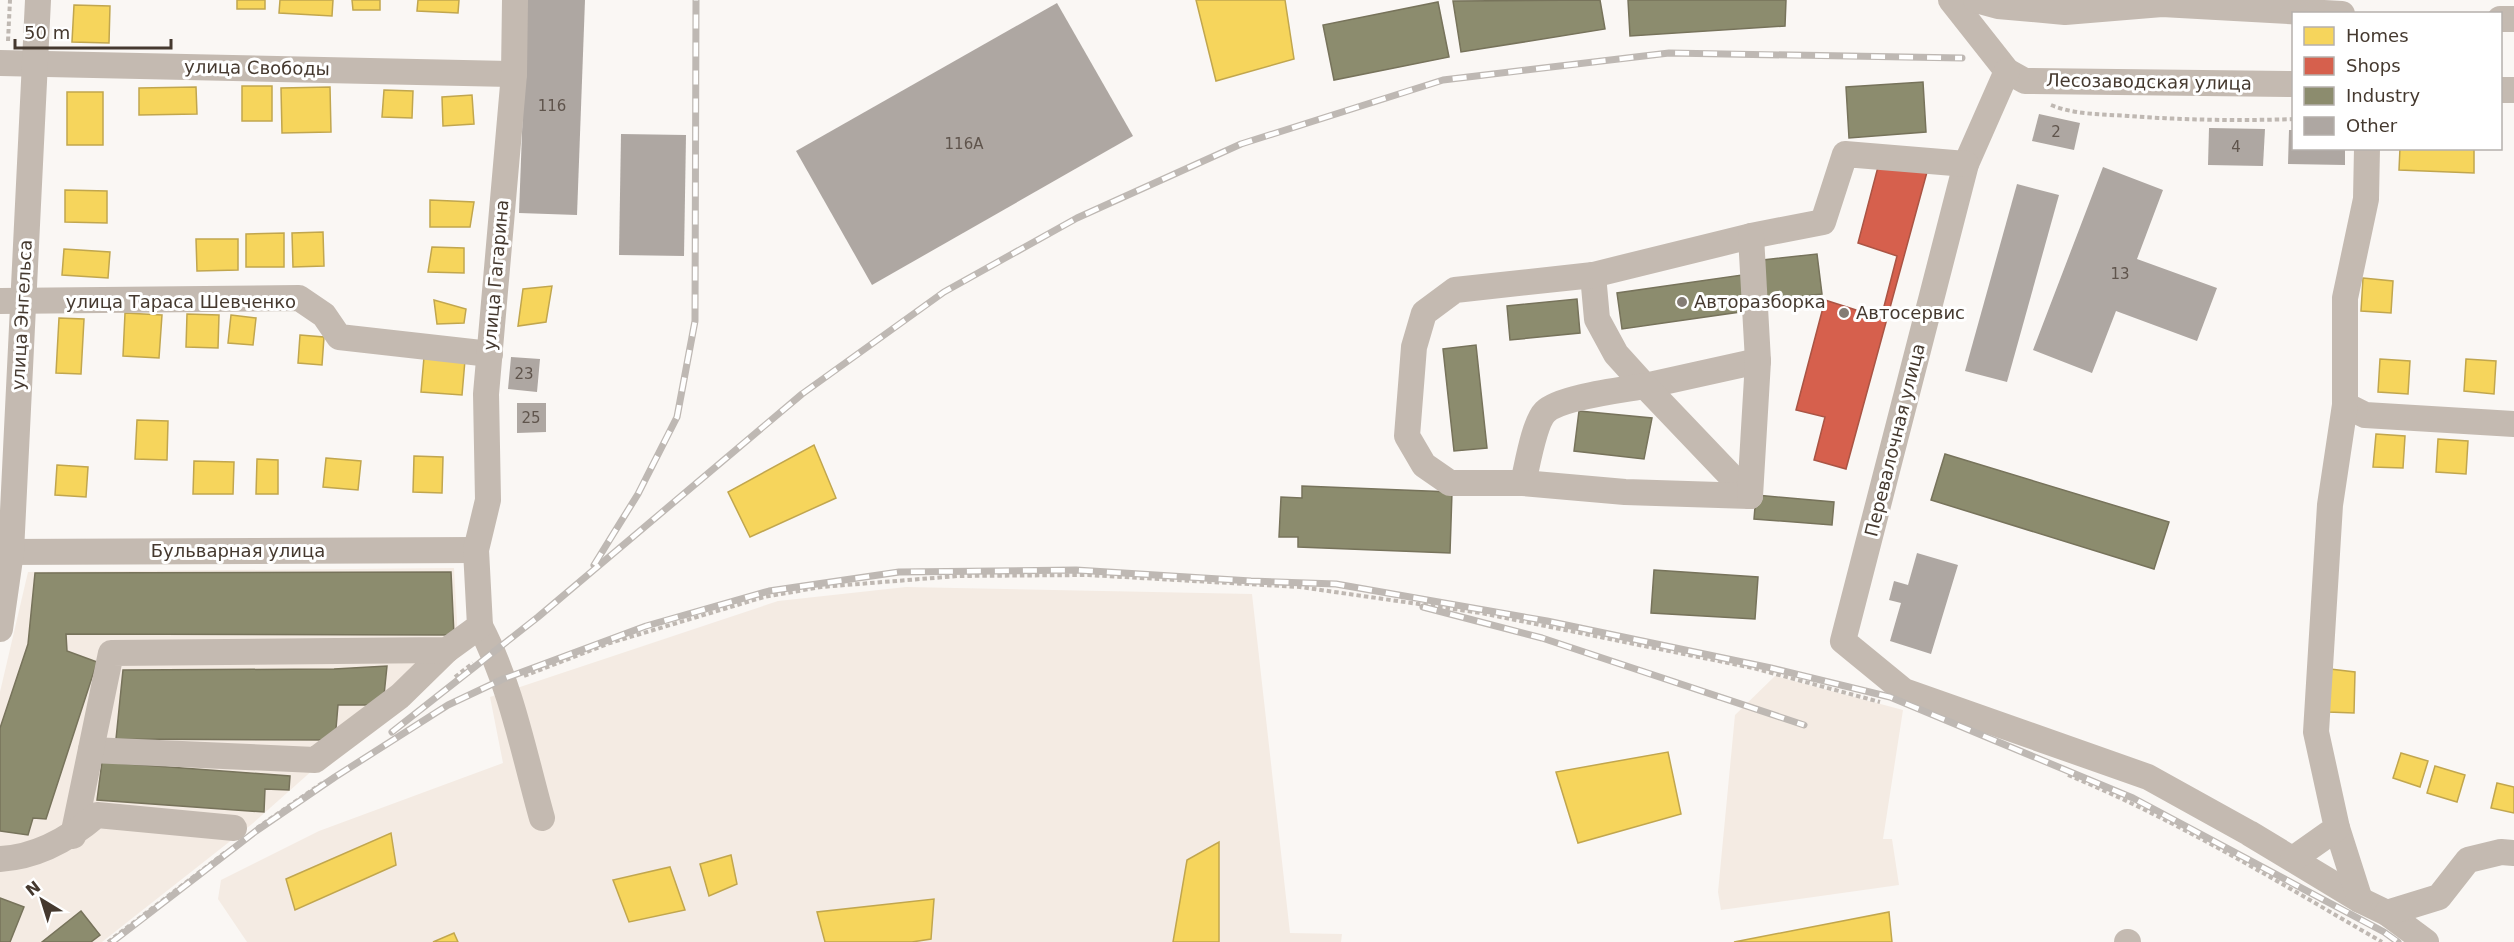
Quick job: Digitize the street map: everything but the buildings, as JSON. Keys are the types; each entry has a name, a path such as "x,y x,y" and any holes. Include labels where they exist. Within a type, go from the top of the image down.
{"street":[{"name":"улица Энгельса","path":"0,629 5,552 11,302 38,0"},
{"name":"улица Гагарина","path":"515,0 514,74 486,394 488,500 476,550 486,637 504,684 542,818"},
{"path":"1951,0 2007,71"},
{"path":"1976,0 1998,6 2065,12 2162,2 2312,12"},
{"name":"улица Свободы","path":"4,54 34,62 514,74"},
{"name":"Лесозаводская улица","path":"2007,71 2025,81 2292,84"},
{"name":"Перевалочная улица","path":"2007,71 1966,164 1843,641 1904,691 2148,777 2293,859"},
{"path":"2360,900 2337,828 2316,732 2330,505 2345,405 2345,298 2366,199 2367,150"},
{"path":"1750,496 1625,492 1523,483 1450,483 1424,465 1407,436 1413,347 1424,313 1455,290 1593,275 1751,236 1823,222 1845,154 1966,164"},
{"path":"1750,496 1758,361 1751,236"},
{"path":"1593,275 1597,320 1616,354 1750,496"},
{"name":"улица Тараса Шевченко","path":"11,302 298,298 324,315 339,337 489,354"},
{"path":"1523,483 1534,438 1545,412 1569,400 1758,361"},
{"path":"2345,405 2366,415 2514,424"},
{"name":"Бульварная улица","path":"5,552 476,550"},
{"path":"73,836 111,653 447,650 486,637"},
{"path":"91,750 315,760 400,696 447,650"},
{"path":"0,859 21,858 73,836 97,815 239,836"},
{"path":"2337,828 2293,859 2360,900 2387,913 2426,942"},
{"path":"2387,913 2439,897 2468,860 2501,852 2514,853"}],"path":[{"path":"4,54 10,0"},
{"path":"504,684 610,642 764,597 821,587 958,576 1088,575 1300,587 1481,613 1753,668 1887,704"},
{"path":"449,682 486,637"},
{"path":"108,942 239,836 334,773"},
{"path":"2067,775 2118,796 2310,900 2382,942"}],"shaded area":[{"path":"454,568 458,641 252,824 102,942 0,942 0,692 28,572"},
{"path":"906,587 1252,594 1290,933 1342,934 1341,942 247,942 218,899 221,880 319,831 503,763 490,697 778,601"},
{"path":"1775,676 1903,710 1883,839 1892,839 1899,885 1721,910 1718,892 1735,715"}],"railway":[{"path":"594,565 638,494 677,417 695,321 696,0"},
{"path":"392,732 538,617 802,394 944,292 1077,218 1241,144 1443,80 1669,53 1962,58"},
{"path":"112,942 256,831 335,777 448,705 503,679 646,626 769,591 899,572 1076,570 1336,584 1547,621 1771,668 1890,697 2133,798 2384,932 2398,942"},
{"path":"1423,607 1542,638 1804,725"}],"place":[{"name":"Авторазборка","path":"1682,302"},
{"name":"Автосервис","path":"1844,313"}]}
